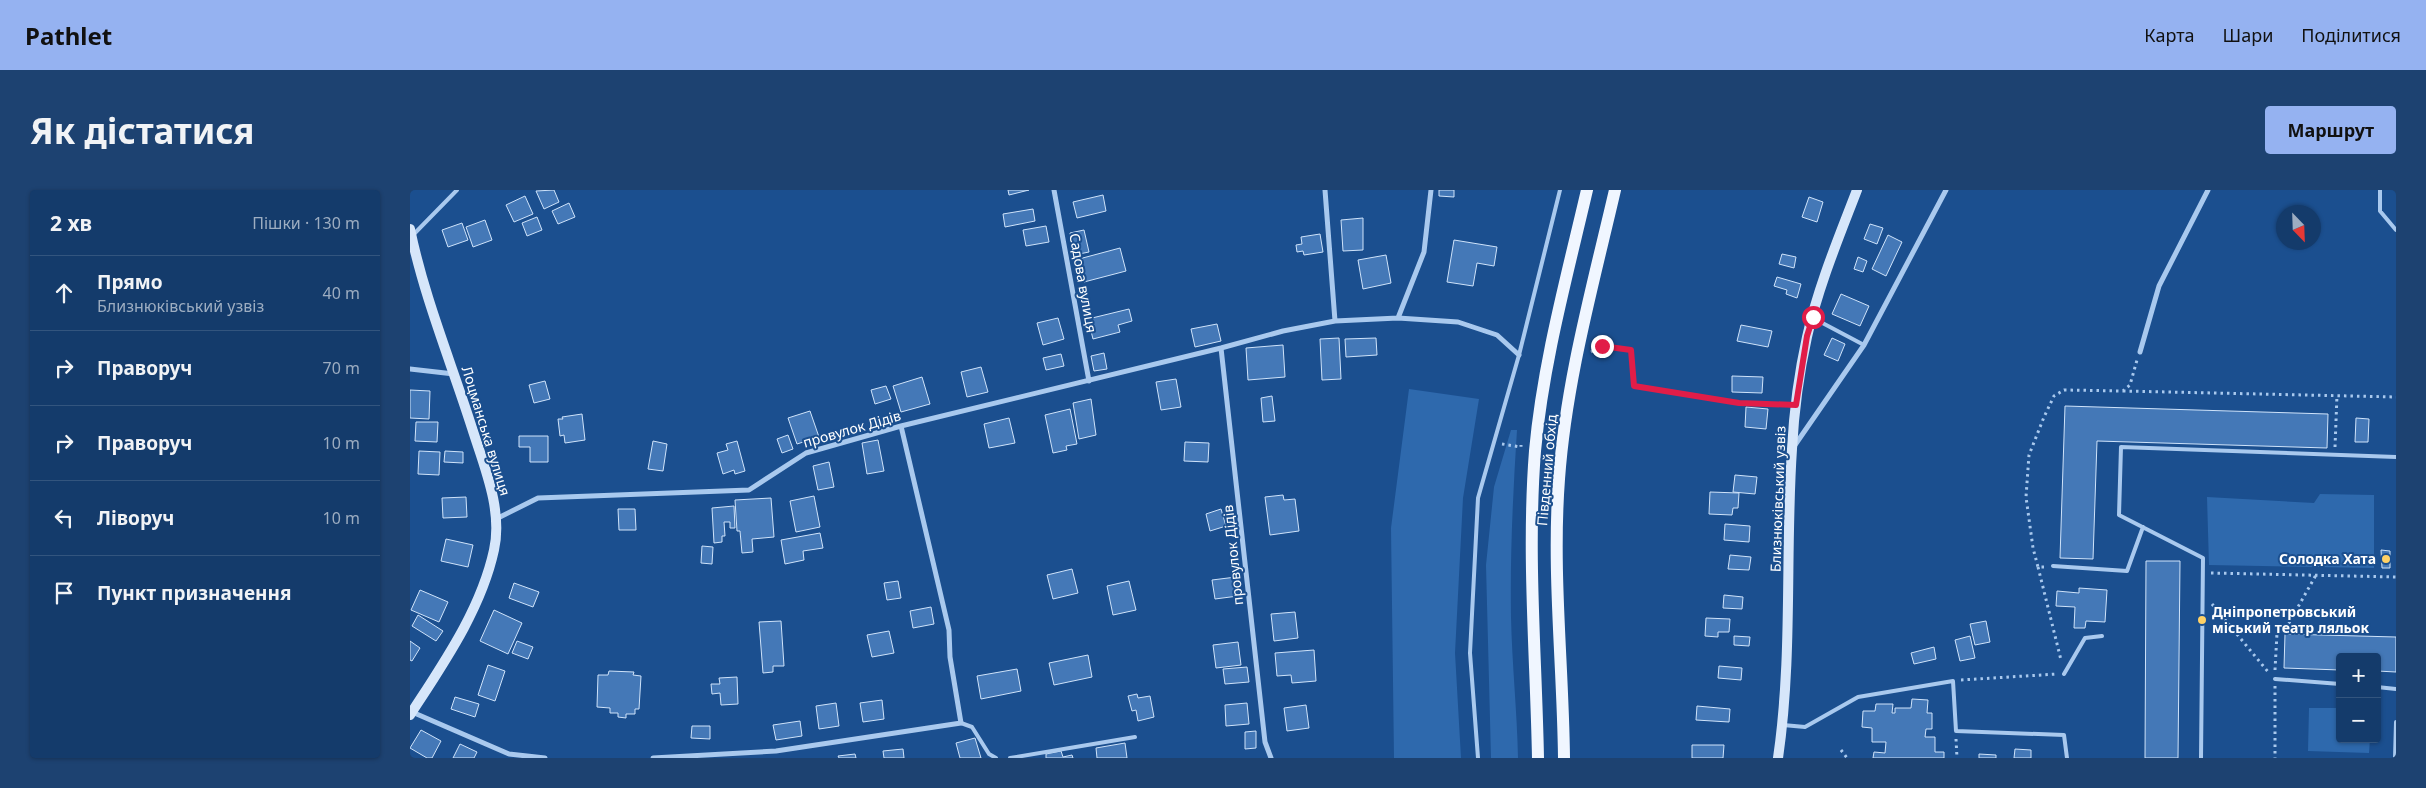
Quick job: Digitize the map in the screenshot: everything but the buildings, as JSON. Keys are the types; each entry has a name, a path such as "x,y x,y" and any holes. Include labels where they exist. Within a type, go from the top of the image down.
{"main road":[{"name":"Південний обхід","path":"1538,758 1530,592 1531,519 1535,449 1551,346 1587,190"},
{"name":"Південний обхід","path":"1564,758 1564,704 1558,608 1559,478 1567,414 1578,351 1615,190"}],"street":[{"name":"Садова вулиця","path":"1054,190 1089,381"},
{"path":"1326,190 1336,321"},
{"path":"1398,318 1424,252 1431,190"},
{"name":"Близнюківський узвіз","path":"1778,758 1786,695 1792,449 1796,405 1806,344 1813,317 1857,190"},
{"path":"1792,449 1864,345 1946,190"},
{"path":"2140,352 2159,286 2208,190"},
{"name":"Лоцманська вулиця","path":"411,233 431,304 485,468 496,519 494,549 483,586 467,621 411,713"},
{"name":"провулок Дідів","path":"496,519 538,498 749,490 806,453 901,426 1089,381 1283,331 1336,321 1398,318 1458,322 1497,335 1518,355"},
{"name":"провулок Дідів","path":"1221,348 1265,742 1271,758"},
{"path":"410,370 455,374"},
{"path":"654,758 776,751 962,723 950,657 949,630 901,426"},
{"path":"411,713 509,754 545,758"},
{"path":"776,751 776,758"}],"lane":[{"path":"411,233 457,190"},
{"path":"1478,758 1470,653 1478,498 1548,245 1560,190"},
{"path":"2380,190 2380,211 2396,230"},
{"path":"1813,317 1864,345"},
{"path":"2201,758 2203,558 2119,515 2121,447 2396,457"},
{"path":"2053,566 2127,571 2143,527"},
{"path":"2064,674 2086,638 2102,636"},
{"path":"2275,679 2336,684"},
{"path":"1783,725 1805,727 1858,697 1953,681 1956,731 2064,735 2067,758"},
{"path":"2381,687 2396,689"},
{"path":"2395,758 2396,722"},
{"path":"962,723 972,727 989,754 996,758"},
{"path":"1010,758 1135,737"},
{"path":"755,752 757,758"}],"path":[{"path":"1602,346 1631,350 1634,386 1739,403 1796,405"},
{"path":"2122,391 2130,385 2140,352"},
{"path":"1953,681 2064,674 2033,548 2026,497 2028,455 2054,396 2064,390 2396,397"},
{"path":"2335,454 2336,395"},
{"path":"1494,443 1521,447"},
{"path":"2038,567 2053,566"},
{"path":"2202,573 2396,577"},
{"path":"2275,758 2277,633 2289,623 2316,576"},
{"path":"2202,592 2275,679"},
{"path":"1956,731 1957,758"},
{"path":"1841,750 1847,758"}],"shaded area":[{"path":"1409,389 1479,399 1463,498 1455,653 1461,758 1394,758 1391,528"},
{"path":"1511,430 1517,430 1512,523 1511,593 1518,758 1491,758 1486,565 1494,487"},
{"path":"2320,494 2374,495 2374,568 2209,565 2207,497 2314,503"},
{"path":"2309,708 2336,708 2336,743 2370,743 2369,753 2308,751"}],"place":[{"name":"Солодка Хата","path":"2386,559"},
{"name":"Дніпропетровський міський театр ляльок","path":"2202,620"}],"route":[{"path":"1602,346 1631,350 1634,386 1739,403 1796,405 1807,336 1813,317"}]}
